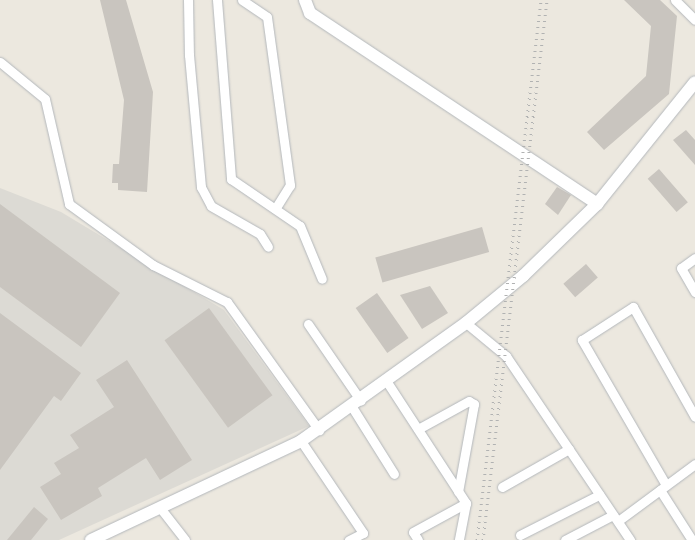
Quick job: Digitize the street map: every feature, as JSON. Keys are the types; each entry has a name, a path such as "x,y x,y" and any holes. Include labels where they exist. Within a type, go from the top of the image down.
{"street":[{"path":"188,0 189,55 201,187 211,206 260,234 268,246"},
{"path":"227,0 217,0 231,179 300,226 322,279"},
{"path":"242,0 267,17 290,184 275,209"},
{"path":"305,0 310,13 597,204"},
{"path":"675,0 695,20"},
{"path":"0,62 45,99 69,204 154,264 227,302 319,430"},
{"path":"91,540 161,509 301,441 357,404 466,323 523,276 597,204 695,82"},
{"path":"695,258 681,268 695,292"},
{"path":"692,540 582,340 633,307 695,417"},
{"path":"466,323 506,356 630,540"},
{"path":"308,324 357,404 394,474"},
{"path":"387,382 466,503 459,540"},
{"path":"418,429 469,401 474,404 458,492"},
{"path":"301,441 363,533 349,540"},
{"path":"502,487 569,449"},
{"path":"565,540 615,518 663,488 695,464"},
{"path":"520,535 599,495"},
{"path":"418,540 413,532 466,503"},
{"path":"161,509 185,540"}],"shaded area":[{"path":"0,188 61,212 224,310 309,426 59,540 0,540"}],"building":[{"path":"100,0 126,0 153,92 147,192 118,190 118,183 112,183 113,164 119,164 124,100"},
{"path":"624,0 660,0 677,16 669,94 604,150 587,132 646,76 651,26"},
{"path":"686,130 695,140 695,165 673,140"},
{"path":"659,169 688,202 677,212 648,179"},
{"path":"557,187 571,195 558,215 545,204"},
{"path":"0,204 120,293 81,347 0,287"},
{"path":"482,227 489,252 382,283 375,258"},
{"path":"586,264 598,278 575,297 563,284"},
{"path":"430,286 448,313 422,329 400,295"},
{"path":"377,293 409,338 387,353 356,308"},
{"path":"209,308 272,395 228,428 165,340"},
{"path":"0,313 81,373 61,401 54,396 0,470"},
{"path":"127,360 192,460 160,480 146,458 98,488 102,496 61,520 40,487 61,474 54,463 79,448 70,435 114,407 96,380"},
{"path":"34,507 48,519 31,540 7,540"}],"railway":[{"path":"477,540 541,0"},
{"path":"483,540 547,0"}]}
